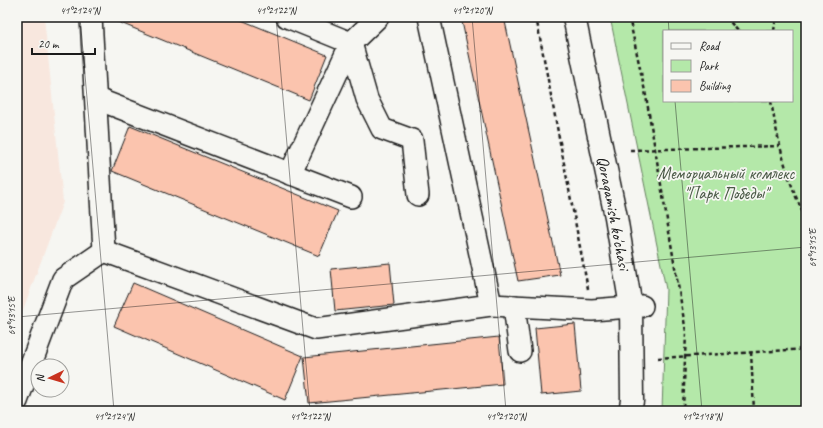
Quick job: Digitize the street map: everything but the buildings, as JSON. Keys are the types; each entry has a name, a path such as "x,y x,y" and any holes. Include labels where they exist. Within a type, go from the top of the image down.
{"main road":[{"name":"Qoraqamish ko'chasi","path":"574,17 616,217 637,307 632,401 630,411"},
{"name":"Qoraqamish ko'chasi","path":"587,17 628,213 646,401 643,411"}],"lane":[{"path":"91,17 97,99 104,250"},
{"path":"287,17 351,43"},
{"path":"290,174 351,43 378,17"},
{"path":"430,17 491,305"},
{"path":"351,43 367,99 382,129 412,140 418,195"},
{"path":"97,99 350,197"},
{"path":"104,250 316,329 491,305 592,310 637,307"},
{"path":"17,401 21,378 63,279 104,250"},
{"path":"514,306 520,351"}],"path":[{"path":"536,17 592,310"},
{"path":"629,17 646,96 686,332 684,411"},
{"path":"726,17 737,30"},
{"path":"774,30 776,17"},
{"path":"771,102 779,146 796,198 806,219"},
{"path":"630,150 779,146"},
{"path":"658,358 806,349"},
{"path":"750,352 754,411"}],"shaded area":[{"path":"17,17 44,17 63,202 17,326"}],"green space":[{"name":"Мемориальный комлекс \"Парк Победы\"","path":"610,17 806,17 806,411 662,411 666,289"}]}
